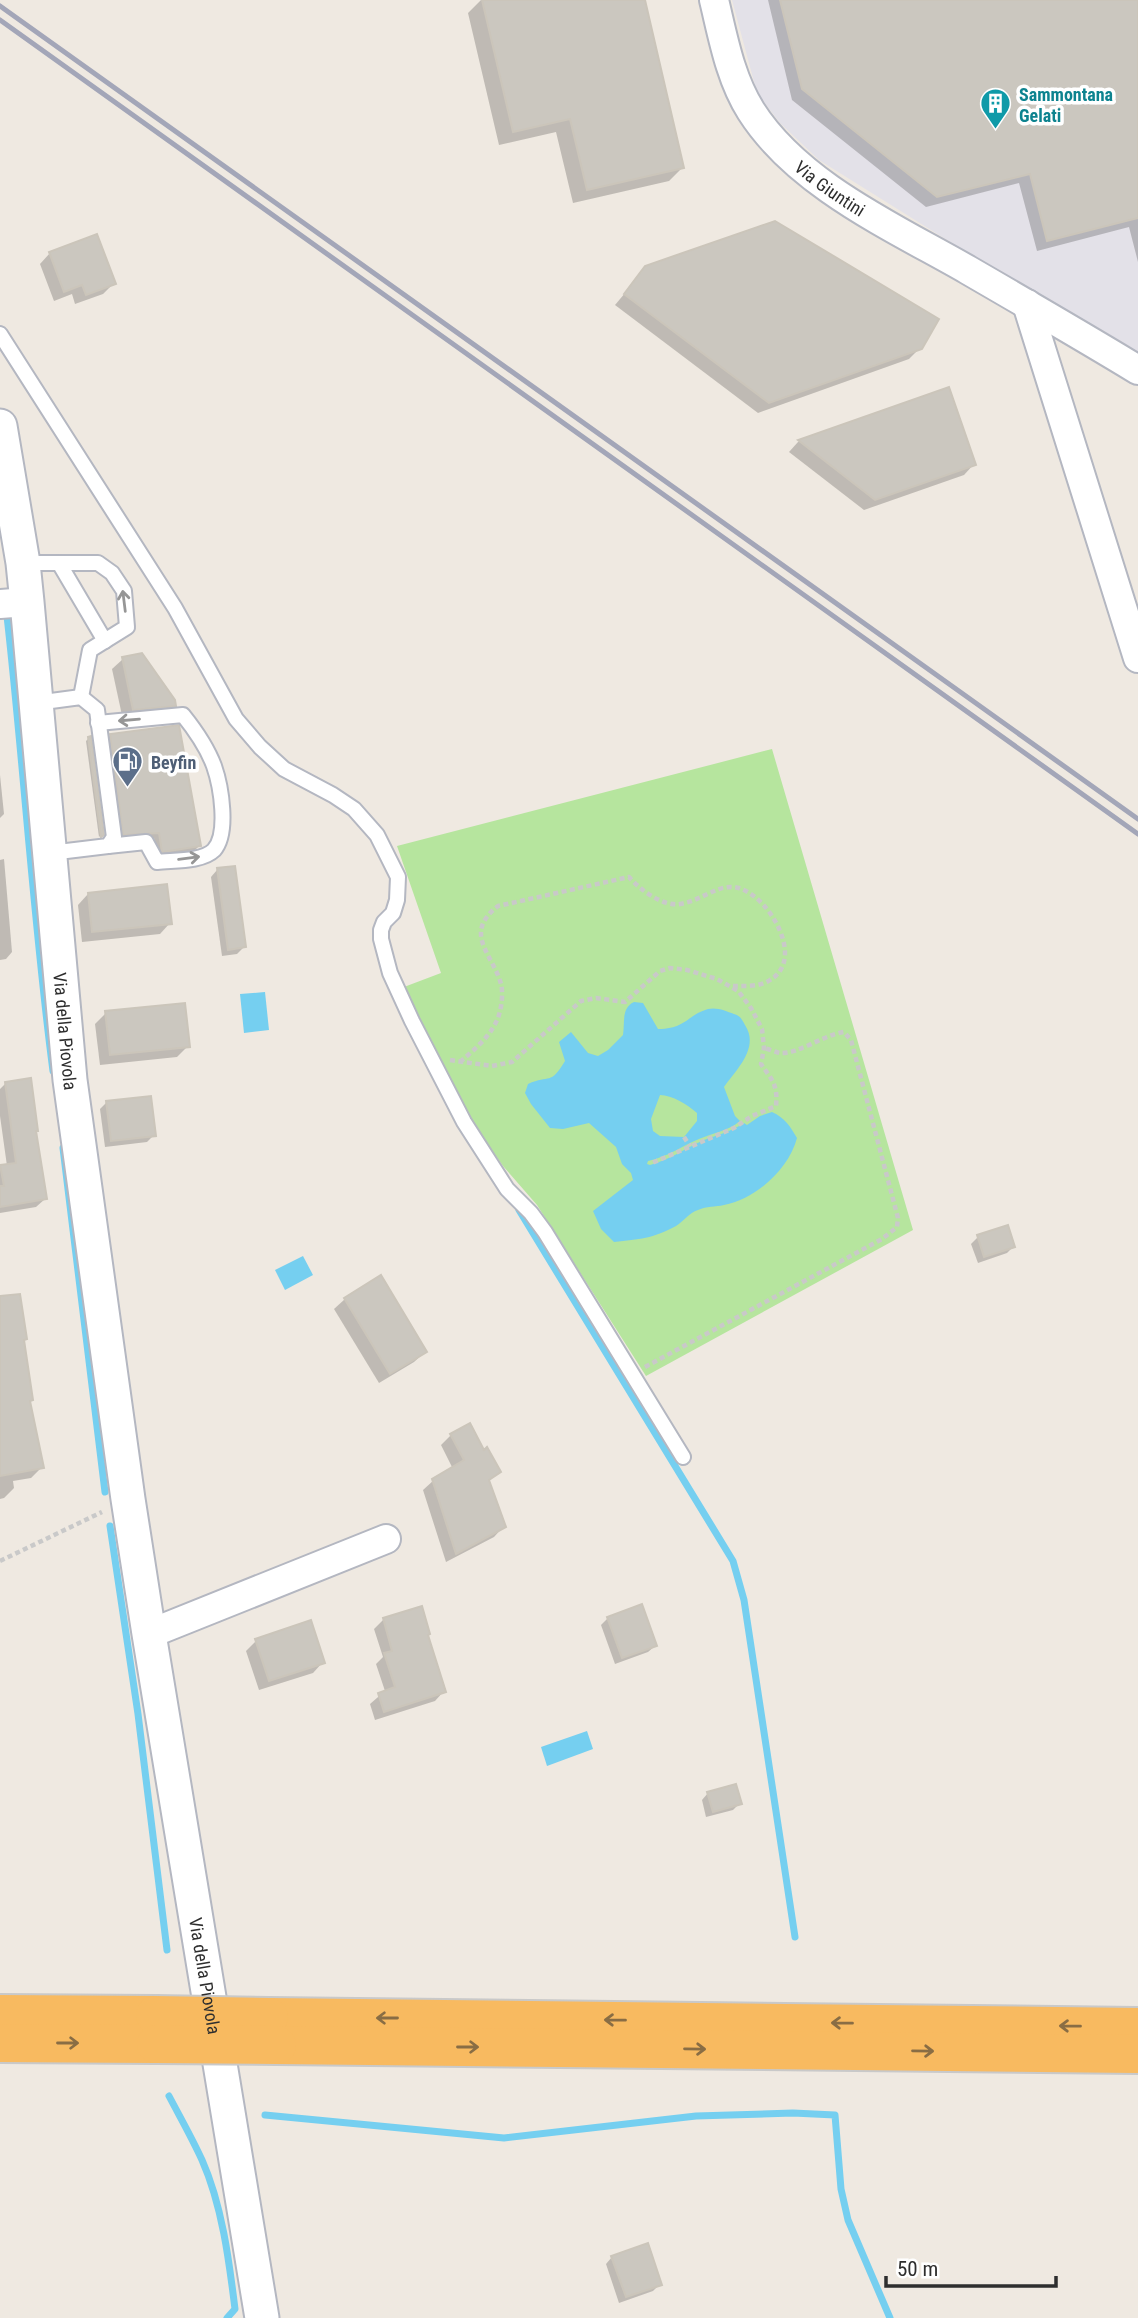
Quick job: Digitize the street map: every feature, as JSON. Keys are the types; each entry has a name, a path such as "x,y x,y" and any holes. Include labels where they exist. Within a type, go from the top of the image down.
{"highway":[{"path":"0,2014 155,2029 1138,2054"},
{"path":"273,2031 1138,2027"},
{"path":"0,2043 155,2029"}],"street":[{"name":"Via Giuntini","path":"714,0 727,52 750,110 781,148 801,166 855,205 1138,370"},
{"path":"1027,304 1138,658"},
{"name":"Via della Piovola","path":"0,426 23,563 14,603 36,703 70,1080 128,1499 262,2318"},
{"path":"149,1634 386,1539"}],"lane":[{"path":"0,334 175,608 236,719 284,769 354,808 377,835 398,877 397,900 393,913 384,922 381,939 390,973 428,1051 464,1122 507,1189 545,1232 683,1457"},
{"path":"23,563 98,563 112,573 124,591 127,627 90,650 81,697"},
{"path":"59,563 105,641"},
{"path":"36,703 81,697 97,710 114,837 108,846"},
{"path":"50,853 146,842 157,862 201,857 213,851 222,836 222,806 215,767 202,741 183,715 98,723"}],"path":[{"path":"459,1063 484,1042 500,1013 502,986 482,945 482,928 489,913 498,906 629,877 637,886 677,905 720,887 736,886 755,896 773,915 786,958 771,980 753,986 730,986"},
{"path":"428,1051 459,1063 492,1066 512,1062 580,1000 596,998 625,1002 660,971 670,968 718,979 738,991 762,1029 764,1048 761,1064 773,1078 777,1093 776,1105 734,1128 652,1163"},
{"path":"632,1373 882,1238 897,1227 898,1218 851,1040 844,1032 829,1034 799,1049 781,1053 764,1048"},
{"path":"684,1137 690,1146"},
{"path":"0,1561 128,1499"}],"shaded area":[{"name":"Sammontana Gelati","path":"732,0 1138,0 1138,353 1011,280 819,160 780,123 757,93"}],"green space":[{"path":"772,749 913,1230 646,1376 537,1205 503,1166 465,1112 404,987 441,973 397,846"}],"water":[{"path":"265,992 269,1030 244,1033 240,994"},
{"path":"634,1002 643,1003 658,1029 675,1027 708,1009 725,1011 742,1020 750,1042 745,1058 724,1087 735,1116 740,1121 725,1130 648,1161 647,1164 664,1160 772,1112 787,1123 797,1138 787,1161 779,1171 770,1181 748,1196 736,1202 695,1211 676,1226 660,1234 614,1242 601,1229 593,1211 633,1180 631,1173 622,1164 616,1147 589,1123 563,1129 550,1128 525,1093 528,1084 553,1077 560,1069 565,1061 559,1042 571,1032 588,1053 598,1056 608,1050 623,1035 625,1012","holes":["660,1095 680,1101 697,1113 697,1121 684,1137 660,1136 653,1131 651,1119"]},
{"path":"303,1256 313,1275 285,1290 275,1270"},
{"path":"587,1731 593,1749 547,1766 541,1747"}],"building":[{"path":"482,0 645,0 684,168 587,190 570,119 513,132"},
{"name":"Sammontana Gelati","path":"780,0 1138,0 1138,218 1047,241 1030,174 937,197 802,89"},
{"path":"775,221 939,319 922,349 769,403 624,294 645,266"},
{"path":"97,234 116,284 86,295 82,285 64,292 49,252"},
{"path":"949,387 976,465 875,500 798,440"},
{"path":"142,653 175,700 176,706 133,710 122,657"},
{"path":"179,725 201,846 162,852 159,833 123,835 110,734"},
{"path":"91,736 104,835 101,837 88,737"},
{"path":"235,866 246,947 228,950 217,868"},
{"path":"167,884 172,924 92,932 88,893"},
{"path":"185,1003 190,1047 110,1055 105,1011"},
{"path":"31,1078 47,1199 0,1207 0,1186 4,1186 0,1165 16,1163 5,1082"},
{"path":"151,1096 156,1136 111,1141 106,1101"},
{"path":"1008,1225 1015,1247 984,1257 977,1235"},
{"path":"381,1275 427,1352 390,1374 344,1298"},
{"path":"20,1294 33,1400 30,1401 44,1468 0,1476 0,1296"},
{"path":"470,1423 484,1450 487,1447 501,1472 489,1480 506,1527 456,1554 432,1479 464,1460 450,1434"},
{"path":"642,1604 657,1646 622,1658 607,1617"},
{"path":"422,1606 446,1692 384,1712 378,1693 395,1687 384,1653 392,1651 383,1618"},
{"path":"311,1620 325,1663 269,1681 255,1639"},
{"path":"736,1784 742,1804 713,1812 707,1792"},
{"path":"648,2243 662,2285 626,2297 611,2256"}],"waterway":[{"path":"7,616 53,1071"},
{"path":"63,1148 105,1492"},
{"path":"519,1210 733,1561 744,1600 795,1937"},
{"path":"110,1526 138,1714 167,1950"},
{"path":"169,2096 202,2160 220,2214 235,2309 227,2318"},
{"path":"265,2115 504,2138 696,2116 793,2113 835,2115 841,2189 848,2220 890,2318"}],"railway":[{"path":"0,6 1138,819"},
{"path":"0,20 1138,834"}],"place":[{"name":"Sammontana Gelati","path":"996,131"},
{"name":"Beyfin","path":"128,789"}]}
